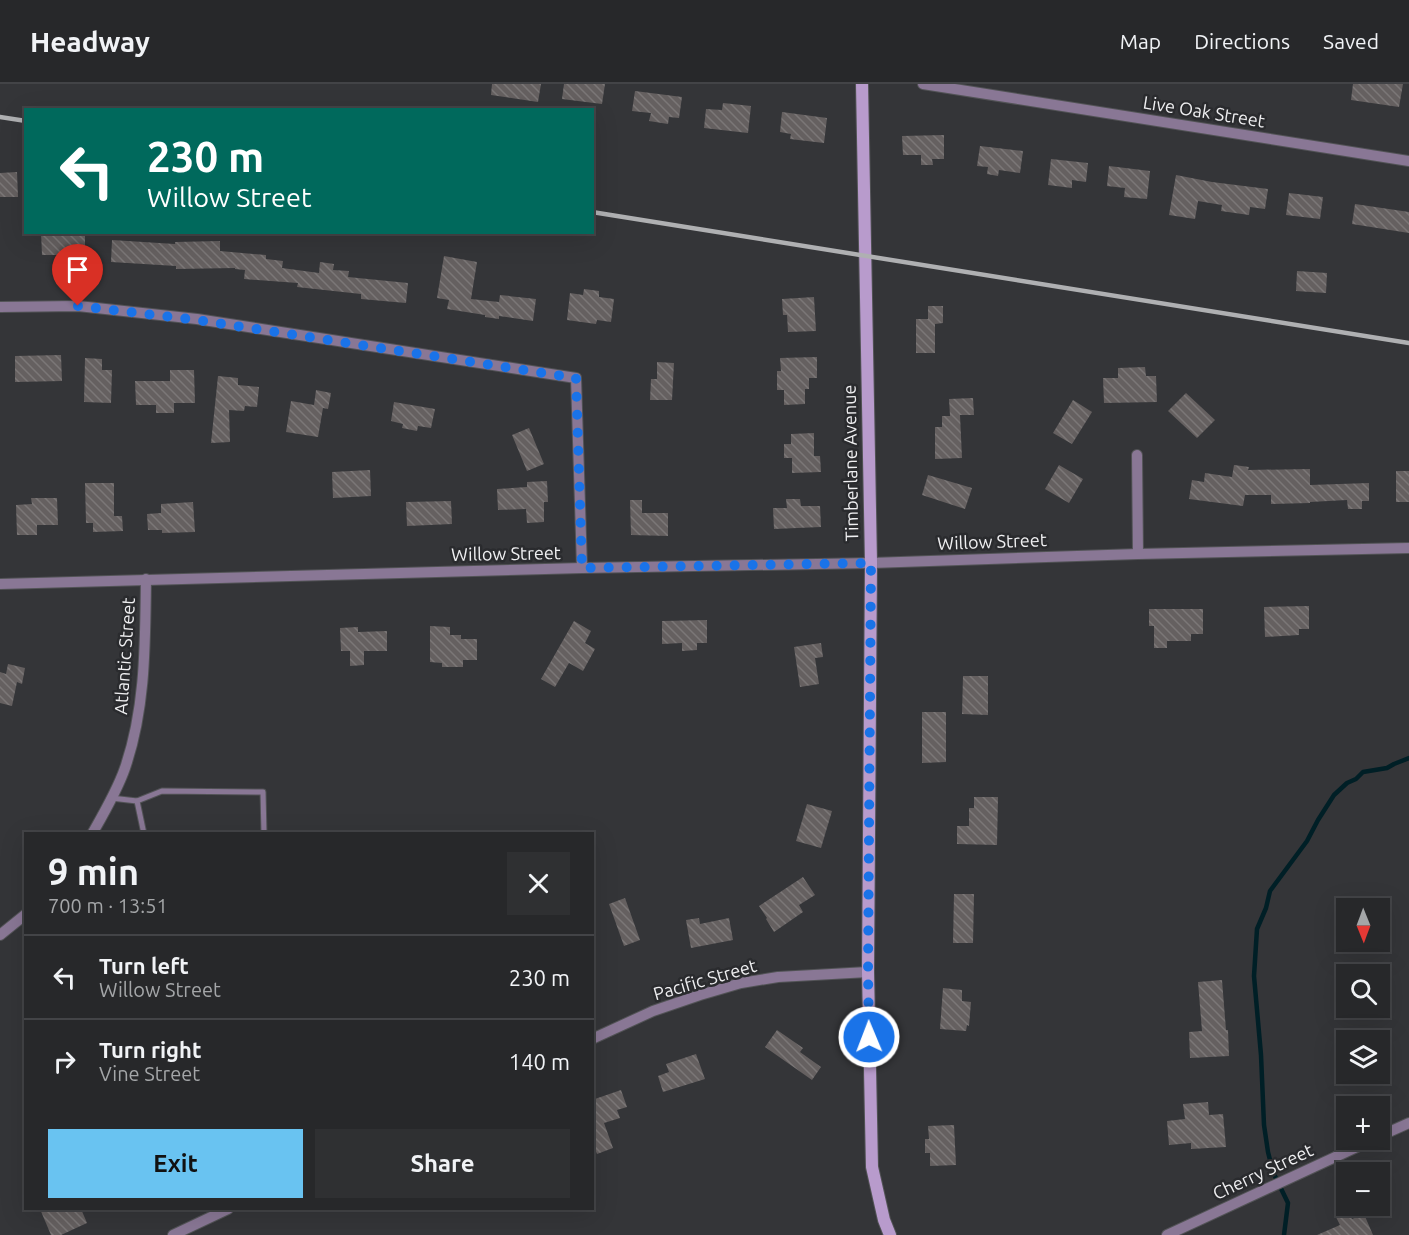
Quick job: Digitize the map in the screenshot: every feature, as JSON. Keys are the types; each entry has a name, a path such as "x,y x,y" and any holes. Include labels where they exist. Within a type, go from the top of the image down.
{"street":[{"name":"Timberlane Avenue","path":"862,84 871,563 868,972 872,1167 890,1235"},
{"name":"Live Oak Street","path":"923,84 1409,161"},
{"path":"0,307 78,306 197,320 576,378 582,568"},
{"path":"1137,455 1138,554"},
{"name":"Willow Street","path":"0,584 1409,548"},
{"name":"Atlantic Street","path":"93,832 125,768 140,713 146,579"},
{"path":"0,935 24,916"},
{"name":"Pacific Street","path":"594,1039 654,1011 741,983 868,972"},
{"path":"1390,1132 1409,1123"},
{"name":"Cherry Street","path":"1167,1235 1350,1150"},
{"path":"173,1235 226,1210"}],"lane":[{"path":"111,798 137,801 162,791 263,792 264,832"},
{"path":"137,801 144,832"}],"building":[{"path":"492,84 541,84 538,102 491,95"},
{"path":"564,84 605,84 602,104 562,99"},
{"path":"1353,84 1403,84 1399,107 1351,100"},
{"path":"635,91 682,97 679,118 669,117 668,124 649,121 651,113 632,111"},
{"path":"723,103 751,106 748,133 704,128 706,109 722,110"},
{"path":"782,112 827,118 824,143 790,139 791,134 780,132"},
{"path":"944,135 944,159 932,159 933,165 921,165 921,155 903,155 902,136"},
{"path":"980,146 1023,151 1020,173 999,170 998,176 987,174 988,167 977,166"},
{"path":"1051,159 1088,163 1086,182 1072,180 1072,188 1048,185"},
{"path":"1109,166 1150,171 1147,199 1124,197 1125,188 1107,186"},
{"path":"17,172 18,197 0,197 0,173"},
{"path":"1176,175 1268,189 1265,209 1250,207 1249,215 1221,211 1222,205 1198,201 1195,219 1169,215"},
{"path":"1289,193 1323,197 1320,219 1286,215"},
{"path":"1355,204 1409,212 1409,233 1352,224"},
{"path":"41,234 85,234 85,255 42,255"},
{"path":"112,240 175,244 175,242 220,241 220,251 266,255 266,259 283,261 282,268 319,273 320,262 334,264 333,270 349,271 348,277 408,283 406,303 361,299 361,294 297,287 298,283 244,279 245,270 235,268 176,269 176,266 111,262"},
{"path":"444,256 477,262 471,299 499,302 500,295 536,299 533,321 499,316 499,319 447,309 449,300 437,298"},
{"path":"1297,271 1327,273 1326,293 1296,291"},
{"path":"584,289 599,291 599,297 614,299 611,322 597,320 596,324 567,320 570,293 583,295"},
{"path":"814,297 816,331 788,332 787,315 783,315 782,299"},
{"path":"928,306 943,306 943,323 935,324 935,353 916,353 916,319 928,319"},
{"path":"61,355 62,381 15,382 15,356"},
{"path":"817,357 817,378 809,378 809,389 805,389 805,404 784,405 784,390 777,390 777,371 781,371 780,358"},
{"path":"85,358 102,359 102,370 112,370 111,403 84,402"},
{"path":"657,362 674,363 672,400 650,400 651,379 657,379"},
{"path":"1145,367 1146,376 1156,376 1157,402 1104,403 1103,378 1118,378 1118,368"},
{"path":"170,370 194,370 195,403 174,403 174,413 156,413 156,405 136,405 135,381 170,381"},
{"path":"218,376 238,378 238,385 259,387 257,407 245,406 244,411 229,410 230,442 211,443"},
{"path":"316,390 331,393 328,409 323,408 318,437 286,432 291,401 314,405"},
{"path":"1186,393 1215,420 1197,438 1168,411"},
{"path":"973,398 974,415 960,415 962,458 935,459 935,427 942,427 942,416 950,416 949,399"},
{"path":"1073,400 1092,412 1072,444 1053,433"},
{"path":"394,402 435,409 431,428 418,426 417,431 402,428 403,424 391,421"},
{"path":"529,428 544,464 527,471 512,435"},
{"path":"814,433 814,456 820,456 821,472 792,473 792,458 784,458 784,444 791,444 791,434"},
{"path":"1059,465 1083,479 1069,503 1045,489"},
{"path":"1234,465 1249,467 1248,470 1310,469 1310,485 1369,483 1369,501 1362,501 1362,509 1348,509 1347,500 1271,504 1271,495 1245,495 1243,506 1189,499 1192,480 1204,482 1205,473 1232,477"},
{"path":"370,470 371,496 333,498 332,472"},
{"path":"1396,471 1409,471 1409,502 1396,502"},
{"path":"928,475 972,488 965,509 922,495"},
{"path":"547,481 548,502 544,502 544,522 527,523 526,509 498,510 497,489 527,487 527,482"},
{"path":"85,483 114,483 114,516 122,516 123,531 93,532 93,523 86,523"},
{"path":"31,498 57,498 58,525 37,525 37,535 17,535 16,505 32,504"},
{"path":"786,499 800,499 801,506 820,506 821,527 774,529 773,508 787,508"},
{"path":"630,500 642,500 642,513 668,513 668,536 631,535"},
{"path":"451,501 452,524 407,526 406,502"},
{"path":"193,502 195,532 162,533 162,530 148,530 147,514 161,513 161,504"},
{"path":"1309,606 1309,629 1299,629 1299,635 1265,637 1264,607"},
{"path":"1149,609 1203,609 1203,634 1191,634 1191,641 1167,641 1167,648 1154,648 1154,626 1149,626"},
{"path":"707,620 707,643 697,643 697,650 682,651 682,643 662,644 662,621"},
{"path":"574,621 591,631 585,643 595,649 583,671 569,663 555,687 541,679"},
{"path":"430,626 450,627 450,635 461,635 461,639 477,639 477,660 463,660 463,667 442,667 442,663 430,662"},
{"path":"358,627 358,632 387,631 387,651 364,651 364,665 350,666 350,651 341,651 340,628"},
{"path":"821,643 823,657 815,658 819,684 800,687 794,647"},
{"path":"8,664 25,668 22,684 17,682 12,706 0,703 0,672 6,674"},
{"path":"963,676 988,676 988,715 962,714"},
{"path":"922,712 946,712 946,762 922,763"},
{"path":"974,797 998,797 997,845 957,844 957,826 969,826 969,808 974,808"},
{"path":"807,804 832,811 821,848 796,841"},
{"path":"803,877 815,895 799,905 803,912 774,932 759,906"},
{"path":"954,894 974,894 973,943 953,943"},
{"path":"625,898 640,940 624,946 609,904"},
{"path":"699,918 700,924 729,918 733,940 691,948 686,920"},
{"path":"1222,980 1229,1056 1190,1058 1189,1032 1202,1031 1198,982"},
{"path":"943,988 962,990 962,1001 971,1002 969,1026 967,1025 966,1031 940,1029"},
{"path":"777,1030 803,1048 800,1052 821,1067 812,1080 765,1047"},
{"path":"696,1054 705,1079 663,1092 658,1076 669,1072 666,1064"},
{"path":"621,1090 627,1107 617,1110 620,1118 604,1123 613,1148 597,1154 594,1147 594,1099"},
{"path":"1208,1102 1209,1115 1223,1114 1226,1147 1191,1149 1191,1143 1169,1145 1167,1121 1185,1119 1183,1104"},
{"path":"954,1125 956,1165 930,1166 930,1153 925,1153 925,1139 929,1139 928,1126"},
{"path":"40,1210 81,1210 87,1223 61,1235 51,1235"},
{"path":"1336,1212 1336,1216 1351,1216 1352,1219 1365,1216 1373,1235 1317,1235 1340,1225 1334,1213"}],"waterway":[{"path":"1284,1235 1288,1203 1273,1172 1264,1125 1254,976 1257,929 1270,891 1307,841 1334,795 1363,772 1387,768 1409,758"}],"railway":[{"path":"0,117 24,121"},
{"path":"594,212 1409,343"}],"route":[{"path":"78,306 197,320 576,378 582,568 871,563 869,1037"}]}
